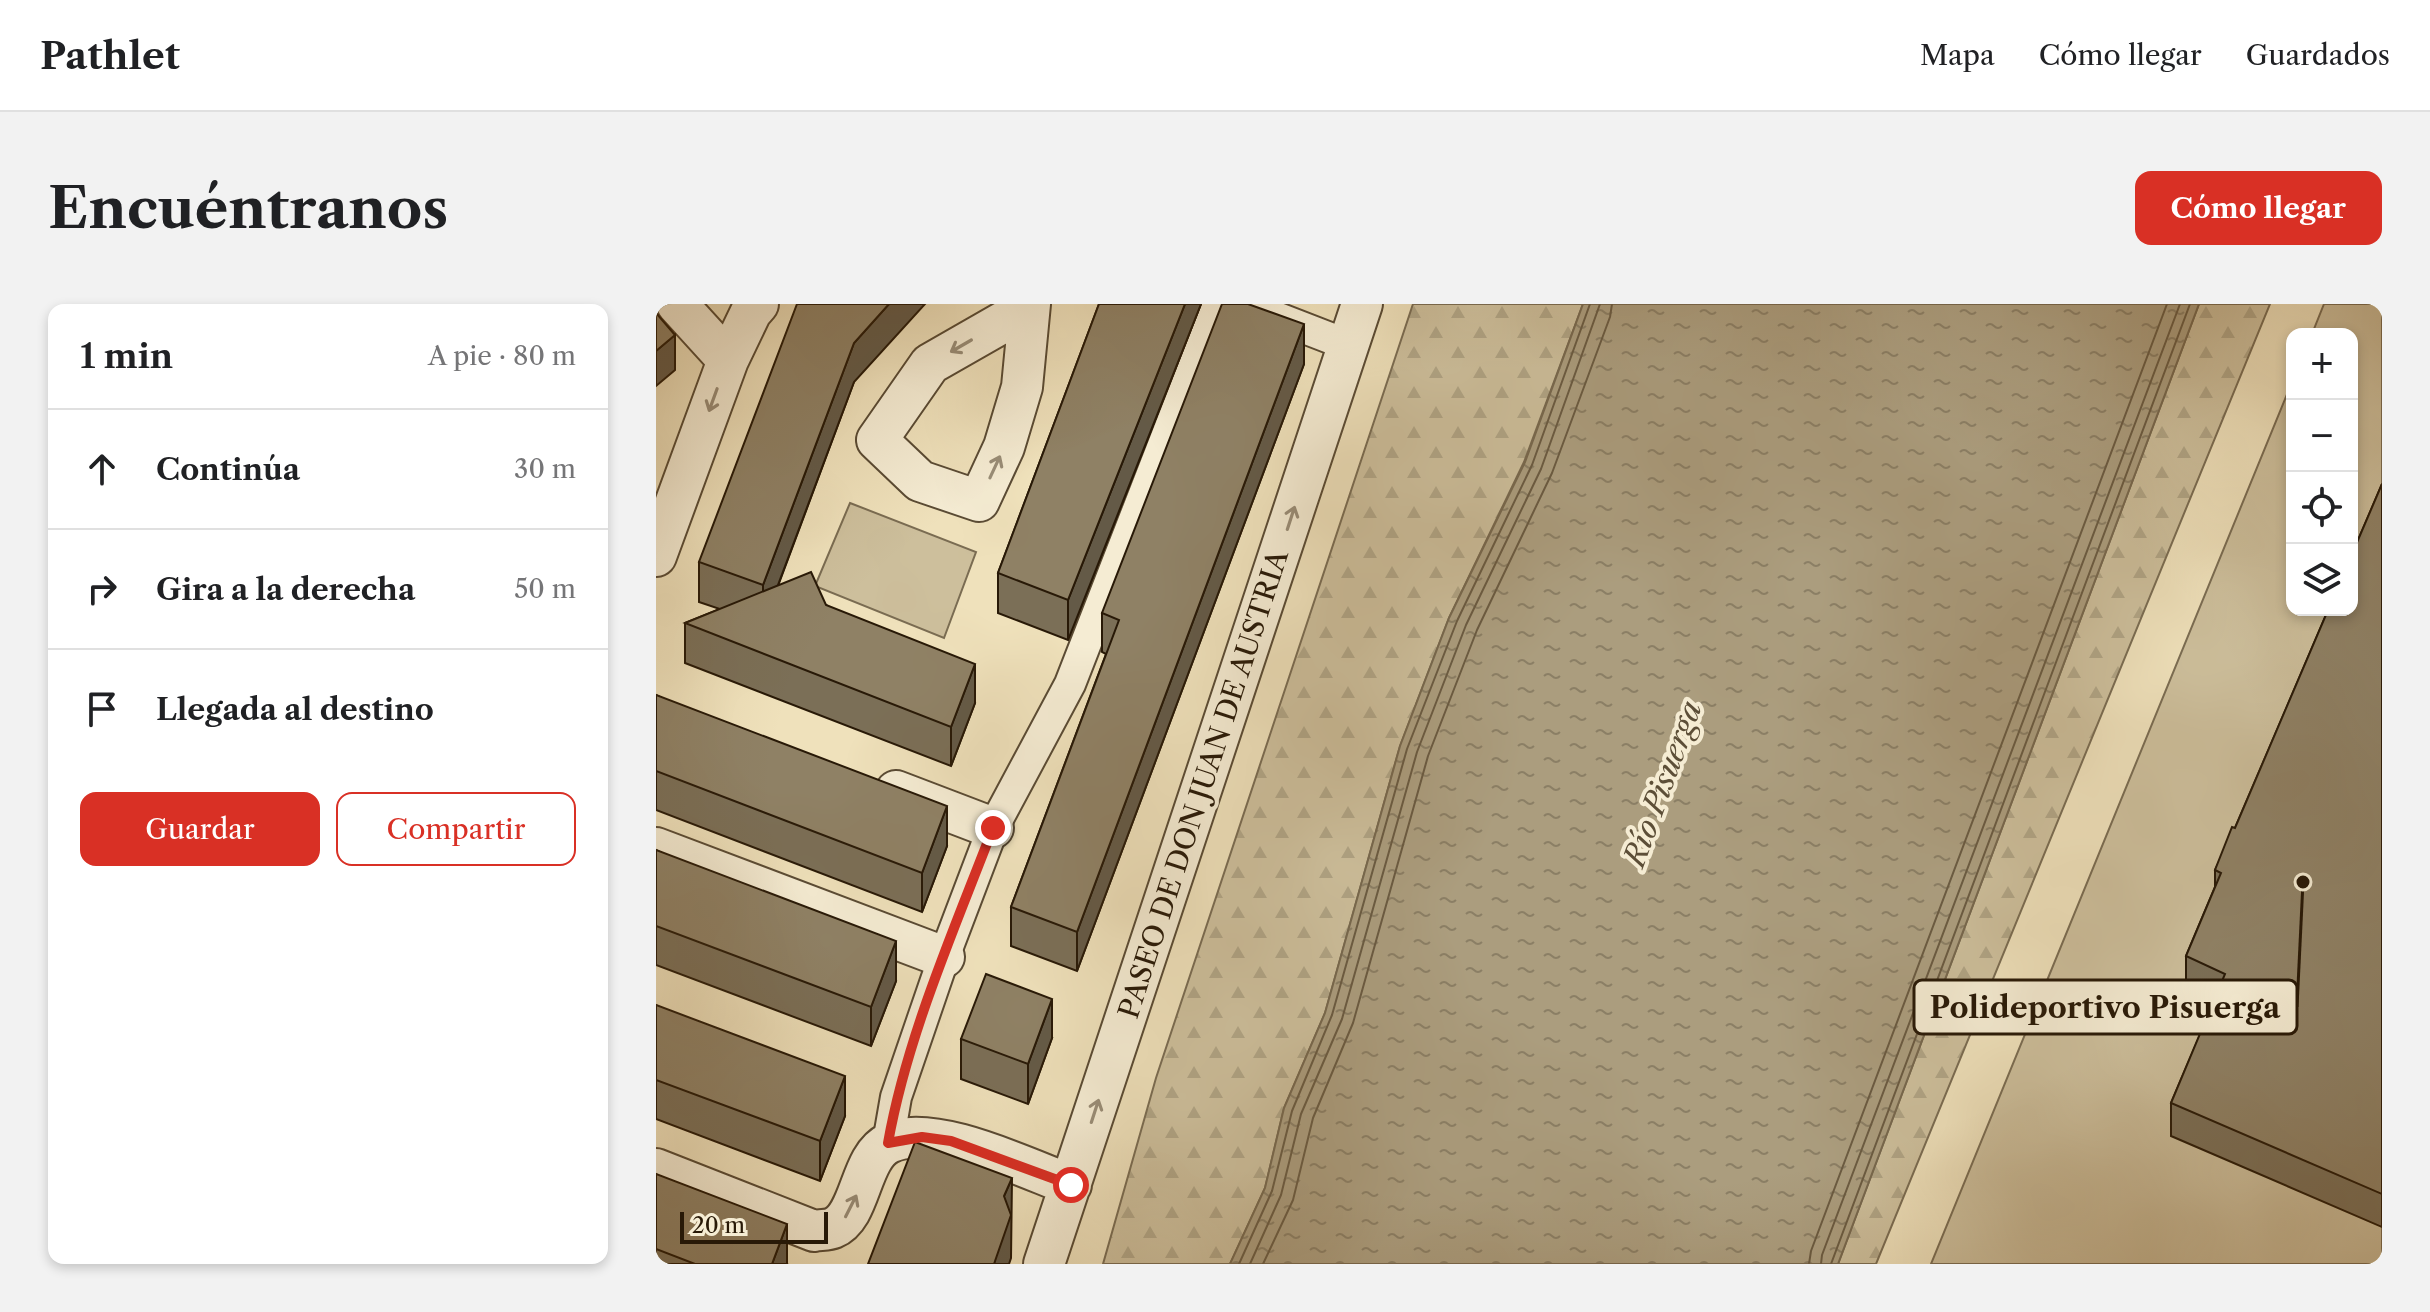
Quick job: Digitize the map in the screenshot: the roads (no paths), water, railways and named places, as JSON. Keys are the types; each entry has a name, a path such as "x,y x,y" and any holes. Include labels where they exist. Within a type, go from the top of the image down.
{"street":[{"path":"677,304 728,360"},
{"path":"656,556 728,360 758,304"},
{"path":"656,1169 814,1231 833,1228 847,1217 871,1162 888,1143 896,1097 993,828 1070,684 1218,304"},
{"path":"1242,304 1348,345"},
{"name":"PASEO DE DON JUAN DE AUSTRIA","path":"1044,1264 1362,304"},
{"path":"1029,306 1022,387 1004,447 979,501 920,481 877,440 930,364 1029,306"},
{"path":"858,777 993,828"},
{"path":"656,848 944,957"},
{"path":"888,1143 922,1137 951,1141 1071,1185"}],"water":[{"name":"Río Pisuerga","path":"1583,304 2199,304 1838,1264 1230,1264 1265,1188 1284,1108 1325,1013 1400,746 1449,618 1525,462"}],"place":[{"name":"Polideportivo Pisuerga","path":"2303,882"}]}
